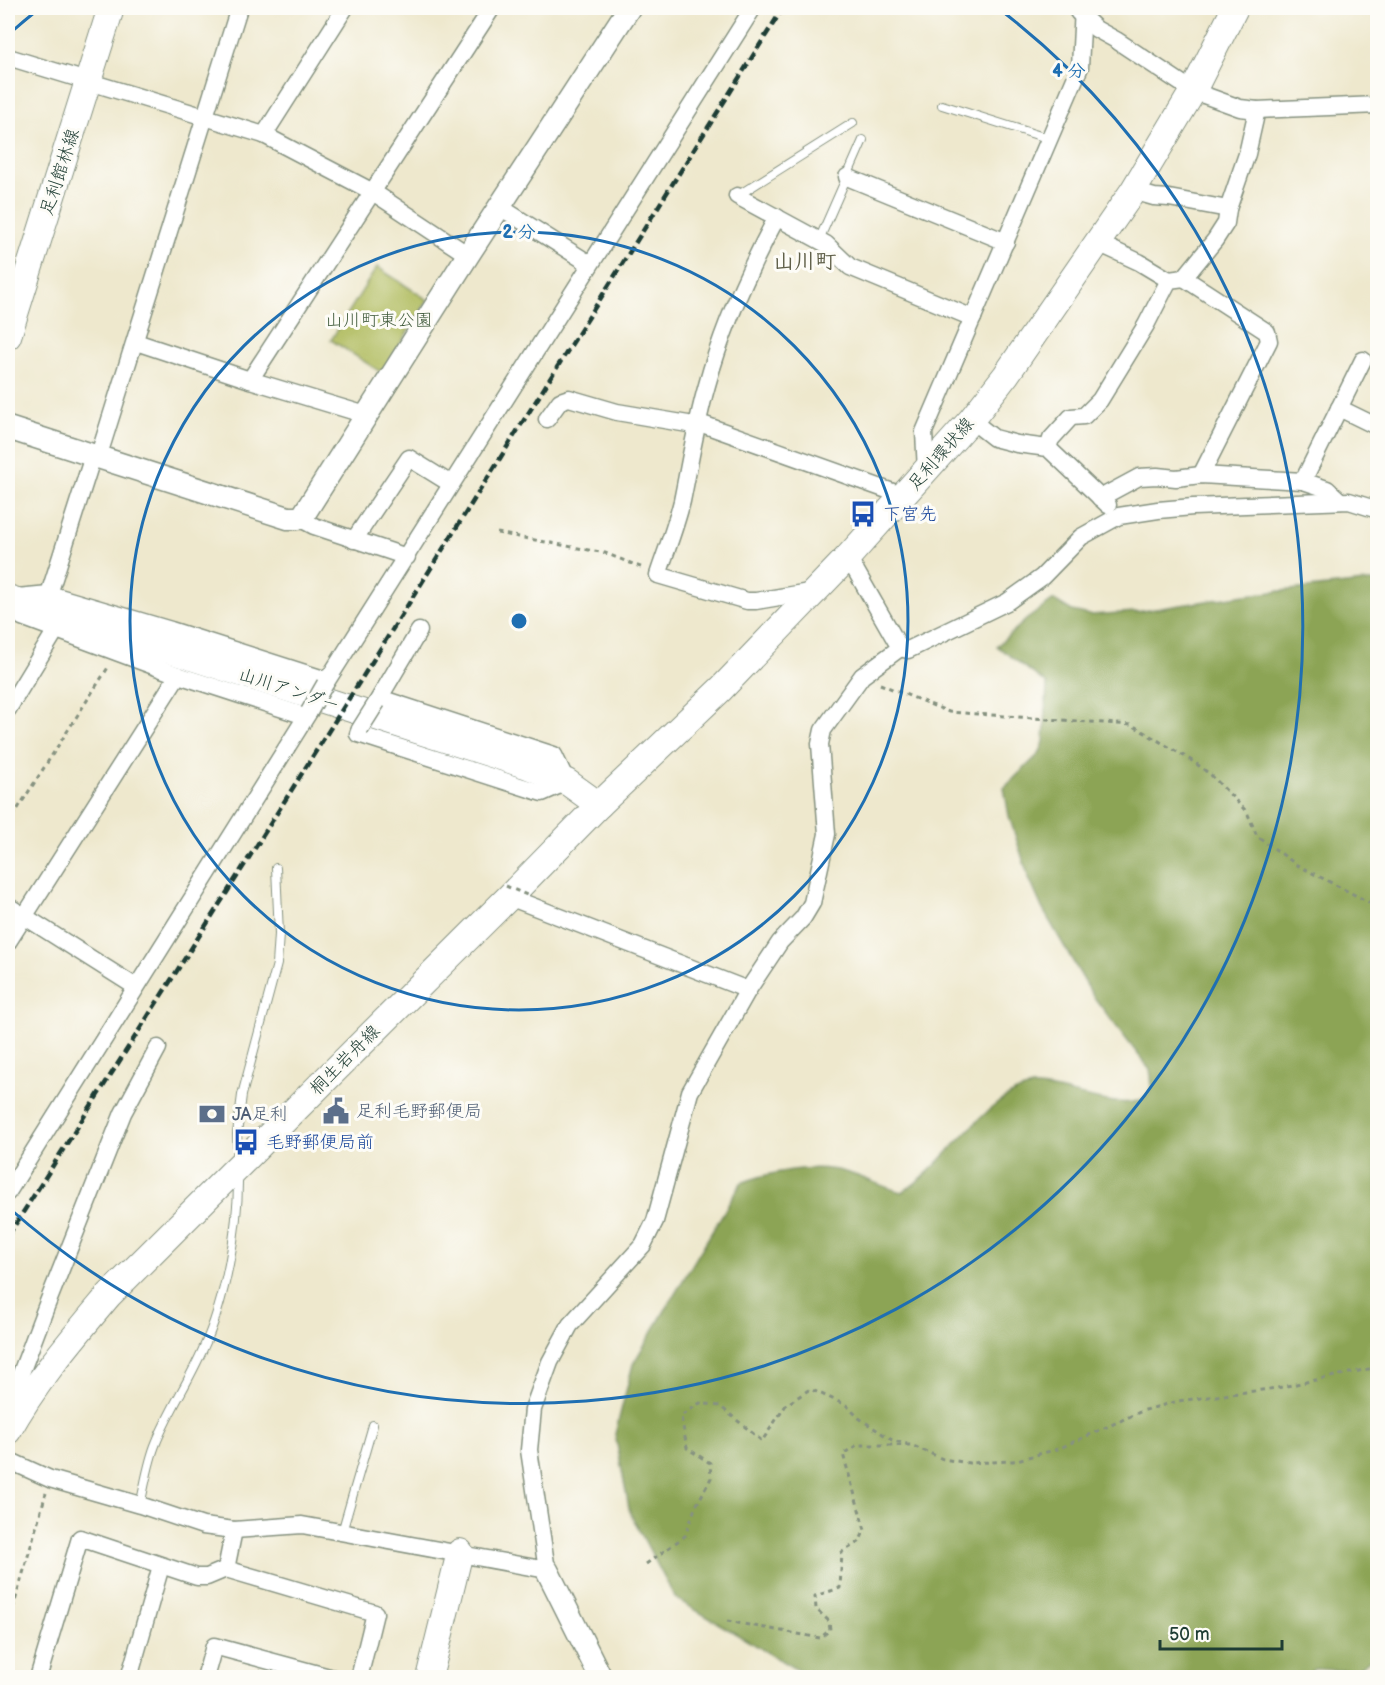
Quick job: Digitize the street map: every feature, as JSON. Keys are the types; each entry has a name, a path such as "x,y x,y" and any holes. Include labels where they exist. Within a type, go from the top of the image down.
{"main road":[{"name":"足利館林線","path":"8,336 111,8"},
{"name":"足利環状線","path":"598,805 721,689 848,557 971,420 1006,375 1133,190 1193,91 1235,8"},
{"path":"8,599 52,612"},
{"name":"山川アンダー","path":"52,612 528,766 567,783"},
{"path":"567,783 598,805"},
{"name":"桐生岩舟線","path":"8,1431 21,1407 70,1341 109,1295 514,893 598,805"},
{"path":"429,1677 460,1552"}],"street":[{"path":"8,709 52,612 96,457 136,342 239,8"},
{"path":"264,135 345,8"},
{"path":"250,380 492,8"},
{"path":"298,518 304,514 468,255 629,8"},
{"path":"8,1192 326,682 753,8"},
{"path":"1080,11 1096,29 1193,91 1240,108 1257,111 1377,105"},
{"path":"926,471 924,432 1080,67 1080,11"},
{"path":"8,57 264,135 373,192 468,255"},
{"path":"1048,448 1051,439 1071,417 1084,416 1100,400 1177,279 1215,240 1226,223 1228,209 1247,154 1257,111"},
{"path":"847,177 1006,242"},
{"path":"1133,190 1154,197 1228,209"},
{"path":"737,196 826,244 850,267 973,318"},
{"path":"500,207 590,264"},
{"path":"777,217 751,265 706,386 681,503 658,575 756,601 815,591"},
{"path":"1098,243 1177,279 1267,332 1269,341 1201,475"},
{"path":"136,342 366,415"},
{"path":"1303,481 1363,360"},
{"path":"547,419 560,401 568,398 617,412 705,425 904,496"},
{"path":"1339,408 1377,427"},
{"path":"971,420 994,438 1048,448 1119,516"},
{"path":"8,428 288,518 298,518 354,540 407,556"},
{"path":"354,540 409,458 451,484"},
{"path":"1100,498 1139,477 1176,478 1201,475 1303,481 1327,489 1340,501"},
{"path":"848,557 900,648 908,650 1007,602 1042,577 1081,537 1119,516 1158,510 1340,501 1349,501 1377,510"},
{"path":"52,612 178,675 307,714"},
{"path":"52,612 171,630 326,682"},
{"path":"379,700 554,754 567,783 542,793 358,734 419,631"},
{"path":"601,1677 547,1570 529,1450 533,1409 550,1362 570,1325 644,1245 655,1221 690,1092 748,990 780,942 803,918 812,903 827,834 820,744 823,730 862,676 900,648"},
{"path":"8,942 178,675"},
{"path":"514,893 748,990"},
{"path":"8,906 136,987"},
{"path":"21,1407 18,1381 42,1318 123,1113 158,1048"},
{"path":"8,1460 50,1479 203,1526 234,1530 302,1526 460,1552 547,1570"},
{"path":"226,1569 234,1530"},
{"path":"38,1677 80,1538 197,1577 207,1577 226,1569 375,1613 358,1677"},
{"path":"129,1677 161,1566"},
{"path":"205,1677 214,1646 333,1677"}],"lane":[{"path":"942,105 1050,139"},
{"path":"737,196 853,123"},
{"path":"819,240 863,140"},
{"path":"140,1505 156,1444 204,1347 217,1311 230,1257 238,1194 237,1134 242,1095 278,963 276,868"},
{"path":"342,1532 373,1425"}],"path":[{"path":"497,533 605,553 658,575"},
{"path":"8,824 112,660"},
{"path":"862,676 949,712 1132,725 1194,762 1219,782 1247,812 1257,836 1297,865 1377,906"},
{"path":"645,1564 685,1536 695,1508 711,1478 710,1463 687,1448 681,1416 700,1403 720,1406 762,1441 786,1405 810,1389 846,1405 859,1418 892,1440 911,1445 943,1459 969,1463 1013,1461 1058,1449 1142,1411 1178,1401 1277,1388 1377,1367"},
{"path":"727,1621 820,1638 830,1630 829,1621 816,1609 815,1596 840,1588 842,1552 859,1542 866,1530 843,1454 856,1445 911,1445"},
{"path":"8,1626 50,1479"}],"green space":[{"name":"山川町東公園","path":"377,267 428,300 382,373 331,340"},
{"path":"1378,582 1377,1653 1357,1671 1315,1669 1304,1678 809,1677 675,1598 630,1513 615,1434 633,1364 741,1183 778,1172 820,1168 845,1172 902,1192 934,1167 981,1117 997,1103 1014,1093 1032,1087 1046,1088 1108,1101 1127,1102 1142,1099 1150,1089 1150,1070 1093,996 1042,908 1029,878 1009,816 1004,788 1039,754 1044,742 1047,684 997,646 1027,619 1054,600 1072,611 1090,615 1136,612 1245,595"}],"railway":[{"path":"8,1236 245,864 783,8"}],"place":[{"name":"下宮先","path":"863,514"},
{"name":"足利毛野郵便局","path":"336,1111"},
{"name":"JA足利","path":"212,1114"},
{"name":"毛野郵便局前","path":"246,1142"}],"district":[{"name":"山川町","path":"805,261"}]}
